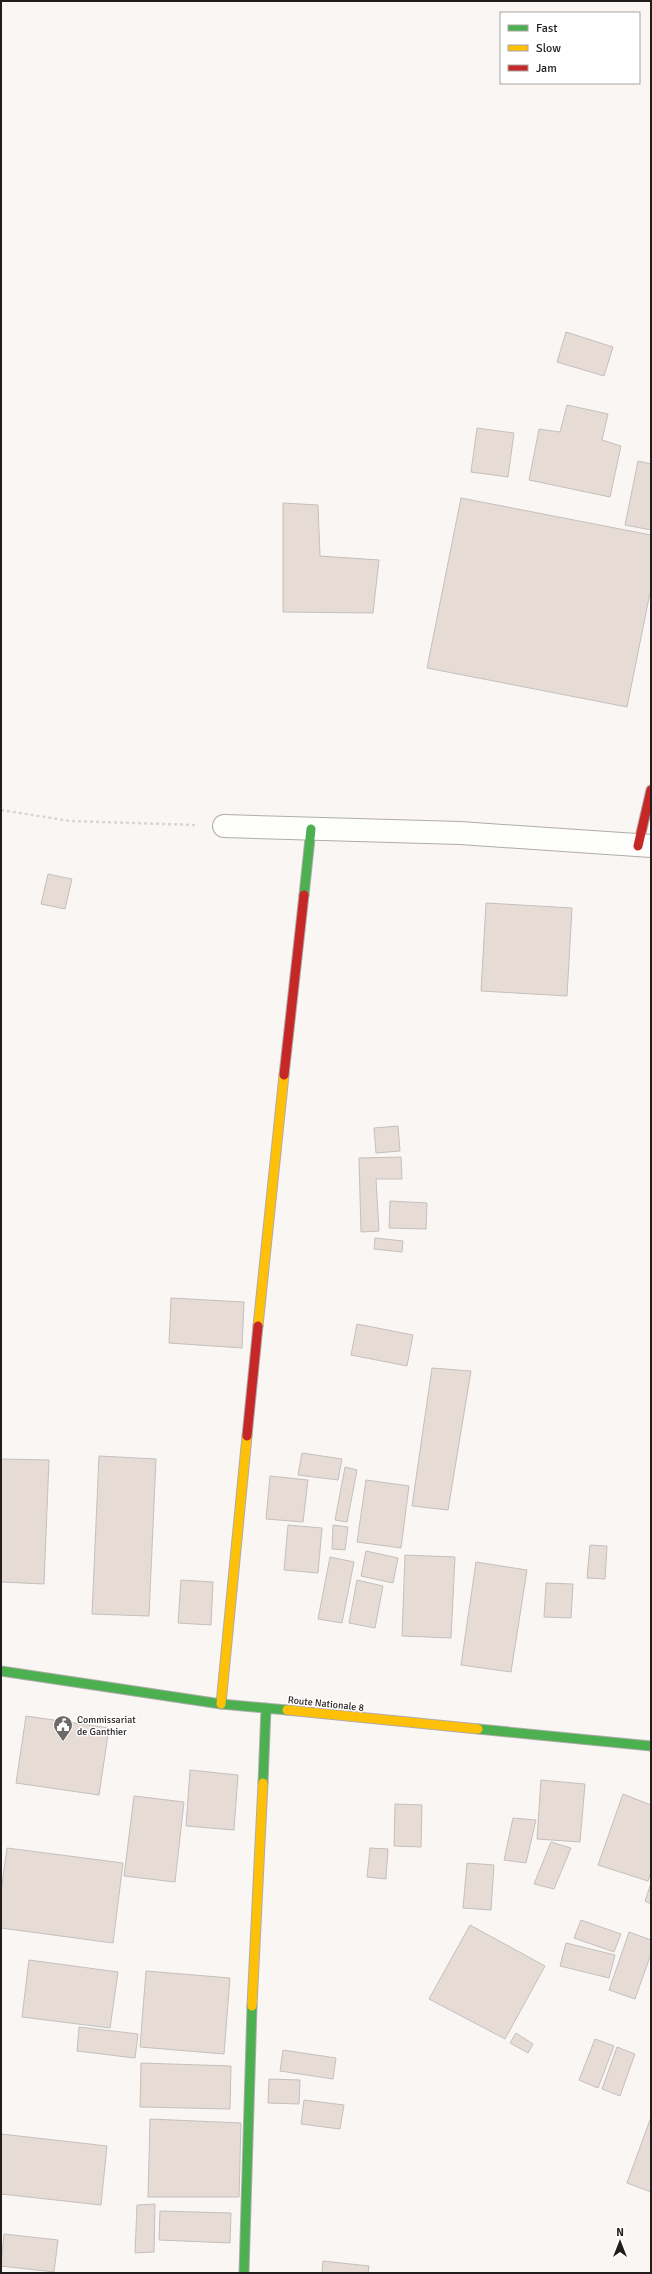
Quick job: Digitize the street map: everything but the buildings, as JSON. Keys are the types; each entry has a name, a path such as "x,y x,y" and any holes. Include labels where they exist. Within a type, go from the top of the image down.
{"street":[{"path":"224,826 460,833 645,846 651,790"},
{"path":"221,1704 276,1144 311,829"},
{"name":"Route Nationale 8","path":"1,1671 221,1704 651,1746"},
{"path":"244,2273 248,2092 266,1708"}],"path":[{"path":"1,810 70,821 224,826"}],"traffic: fast":[{"path":"304,895 311,829"},
{"path":"1,1671 221,1704 287,1710"},
{"path":"263,1783 266,1708"},
{"path":"478,1729 651,1746"},
{"path":"244,2273 252,2006"}],"traffic: slow":[{"path":"258,1326 284,1075"},
{"path":"221,1704 247,1436"},
{"path":"287,1710 478,1729"},
{"path":"252,2006 263,1783"}],"traffic: jam":[{"path":"638,846 651,790"},
{"path":"284,1075 304,895"},
{"path":"247,1436 258,1326"}],"place":[{"name":"Commissariat de Ganthier","path":"63,1742"}]}
